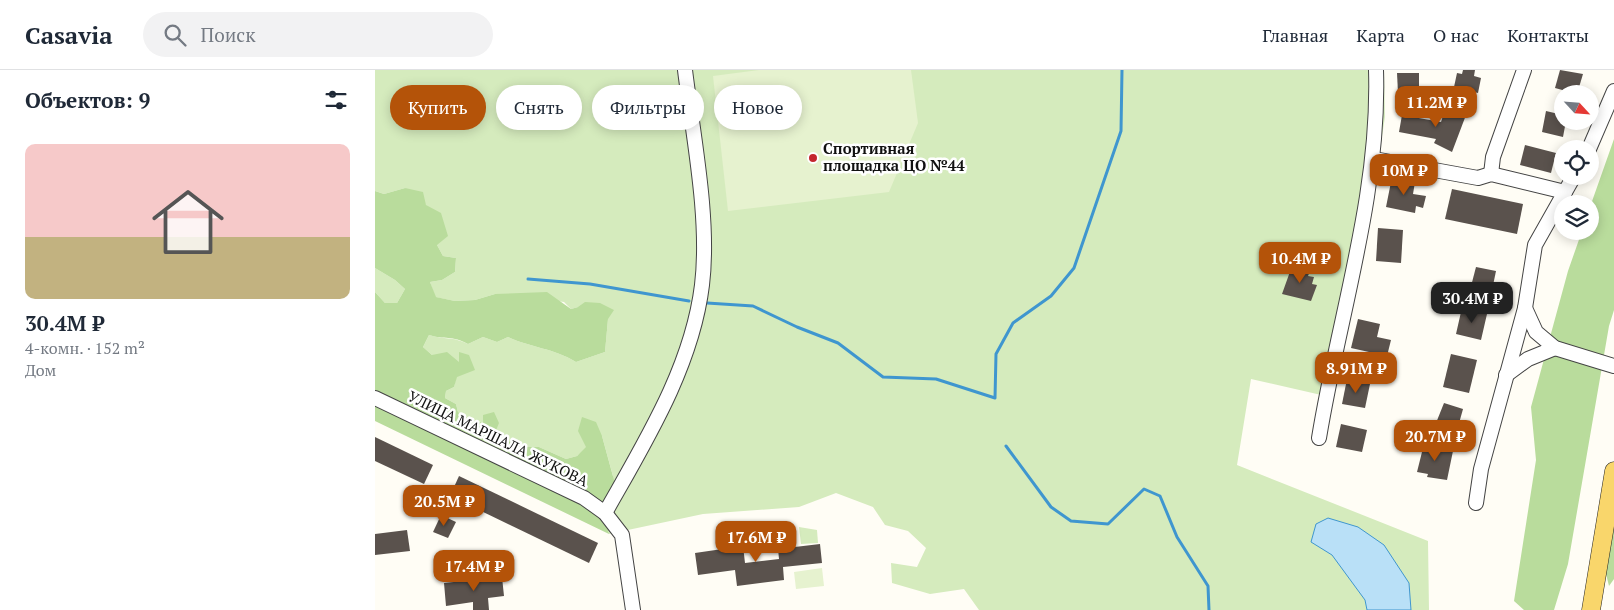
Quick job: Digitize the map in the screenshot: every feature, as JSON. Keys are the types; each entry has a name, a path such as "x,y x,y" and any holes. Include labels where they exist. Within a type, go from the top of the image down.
{"main road":[{"path":"1591,610 1614,471"}],"street":[{"path":"605,513 639,453 674,384 692,329 702,285 701,204 685,70"},
{"path":"1319,438 1373,159 1377,110 1376,70"},
{"path":"1491,174 1493,157 1525,70"},
{"path":"1593,140 1614,91"},
{"path":"1373,159 1478,178 1491,174 1565,192"},
{"path":"1476,502 1481,469 1525,308 1535,245 1569,185"},
{"path":"1525,308 1537,332 1555,348 1614,366"},
{"path":"1506,375 1528,359 1555,348"},
{"name":"УЛИЦА МАРШАЛА ЖУКОВА","path":"375,398 584,498 605,513 621,535 633,610"}],"green space":[{"path":"375,70 1384,70 1385,117 1367,233 1330,397 1251,379 1237,465 1428,541 1429,610 979,610 964,589 930,594 892,583 891,563 917,567 926,548 908,531 885,525 873,507 836,493 799,507 703,514 609,534 605,513 613,476 602,436 577,456 566,459 539,447 514,446 494,431 458,412 456,404 445,398 446,391 454,387 459,363 432,355 423,347 429,335 468,344 483,337 497,342 508,337 559,354 576,362 605,352 608,319 578,307 571,309 564,302 516,295 495,294 475,300 455,301 435,297 430,282 442,280 455,272 456,258 443,256 437,245 426,205 405,188 384,194 375,191"},
{"name":"Спортивная площадка ЦО №44","path":"759,70 911,70 918,123 889,192 728,211 719,130 802,130 802,85 714,85 713,76"},
{"path":"1614,139 1614,310 1609,326 1568,564 1554,610 1524,610 1514,601 1536,460 1531,407 1568,271 1579,240 1599,240 1599,195 1594,195"},
{"path":"405,188 423,192 426,205 441,213 448,236 437,245 443,256 456,258 455,272 442,280 430,282 436,297 455,301 475,300 495,294 547,292 571,309 585,302 600,303 614,310 608,319 605,352 576,362 559,354 508,337 497,342 483,337 468,344 429,335 423,347 432,355 447,352 459,362 459,352 469,355 475,370 457,377 454,387 446,391 445,398 456,404 458,412 471,420 483,423 483,415 494,412 499,423 495,433 503,435 514,446 539,447 566,459 577,456 586,447 578,431 582,417 596,422 602,436 617,491 605,513 609,534 375,421 375,292 385,303 397,303 405,289 395,280 375,268 375,191 384,194"},
{"path":"375,268 395,280 405,289 397,303 385,303 375,292"},
{"path":"1614,516 1614,579 1609,586 1605,570"},
{"path":"799,527 817,530 818,543 801,544"},
{"path":"822,568 824,586 796,589 794,572"}],"water":[{"path":"1328,518 1358,527 1384,545 1409,583 1411,610 1367,610 1365,600 1332,555 1311,542 1316,524"}],"building":[{"path":"1463,70 1475,70 1474,76 1481,78 1478,93 1454,87 1457,73 1462,74"},
{"path":"1560,70 1583,74 1580,85 1556,85"},
{"path":"1397,73 1419,73 1419,93 1398,93"},
{"path":"1446,107 1466,115 1452,152 1434,143 1436,139 1399,132 1402,115 1441,122"},
{"path":"1546,111 1554,113 1554,130 1564,130 1563,137 1542,132"},
{"path":"1525,145 1554,152 1551,173 1520,165"},
{"path":"1392,177 1415,182 1413,194 1426,196 1423,208 1416,206 1415,213 1386,207"},
{"path":"1452,189 1523,204 1517,234 1445,219"},
{"path":"1378,228 1403,230 1401,263 1376,261"},
{"path":"1292,266 1310,271 1308,276 1314,277 1312,284 1317,285 1311,301 1282,294"},
{"path":"1476,267 1496,271 1491,295 1470,290"},
{"path":"1469,309 1487,314 1481,340 1456,334 1461,312 1468,314"},
{"path":"1358,319 1380,324 1377,337 1391,340 1387,356 1351,348"},
{"path":"1451,354 1477,360 1469,393 1443,387"},
{"path":"1347,379 1370,384 1365,408 1342,404"},
{"path":"1444,403 1463,409 1456,434 1434,428"},
{"path":"1341,424 1367,430 1362,452 1336,447"},
{"path":"375,437 433,465 424,484 375,461"},
{"path":"1424,444 1453,451 1447,480 1427,477 1428,474 1417,472"},
{"path":"459,476 598,543 589,563 450,496"},
{"path":"441,515 456,522 448,538 433,532"},
{"path":"407,530 410,551 375,555 375,534"},
{"path":"820,544 822,563 783,567 784,580 737,586 735,570 698,575 695,553 743,546 745,563 779,559 778,549"},
{"path":"502,577 504,596 488,598 489,610 473,610 473,602 446,606 444,583"}],"waterway":[{"path":"707,303 753,306 797,327 838,343 883,377 936,379 995,398 996,354 1013,323 1051,296 1074,268 1121,131 1122,70"},
{"path":"528,279 590,284 689,301"},
{"path":"1006,446 1051,507 1071,521 1108,524 1144,489 1160,496 1177,537 1208,586 1209,610"}],"place":[{"name":"Спортивная площадка ЦО №44","path":"813,158"}]}
